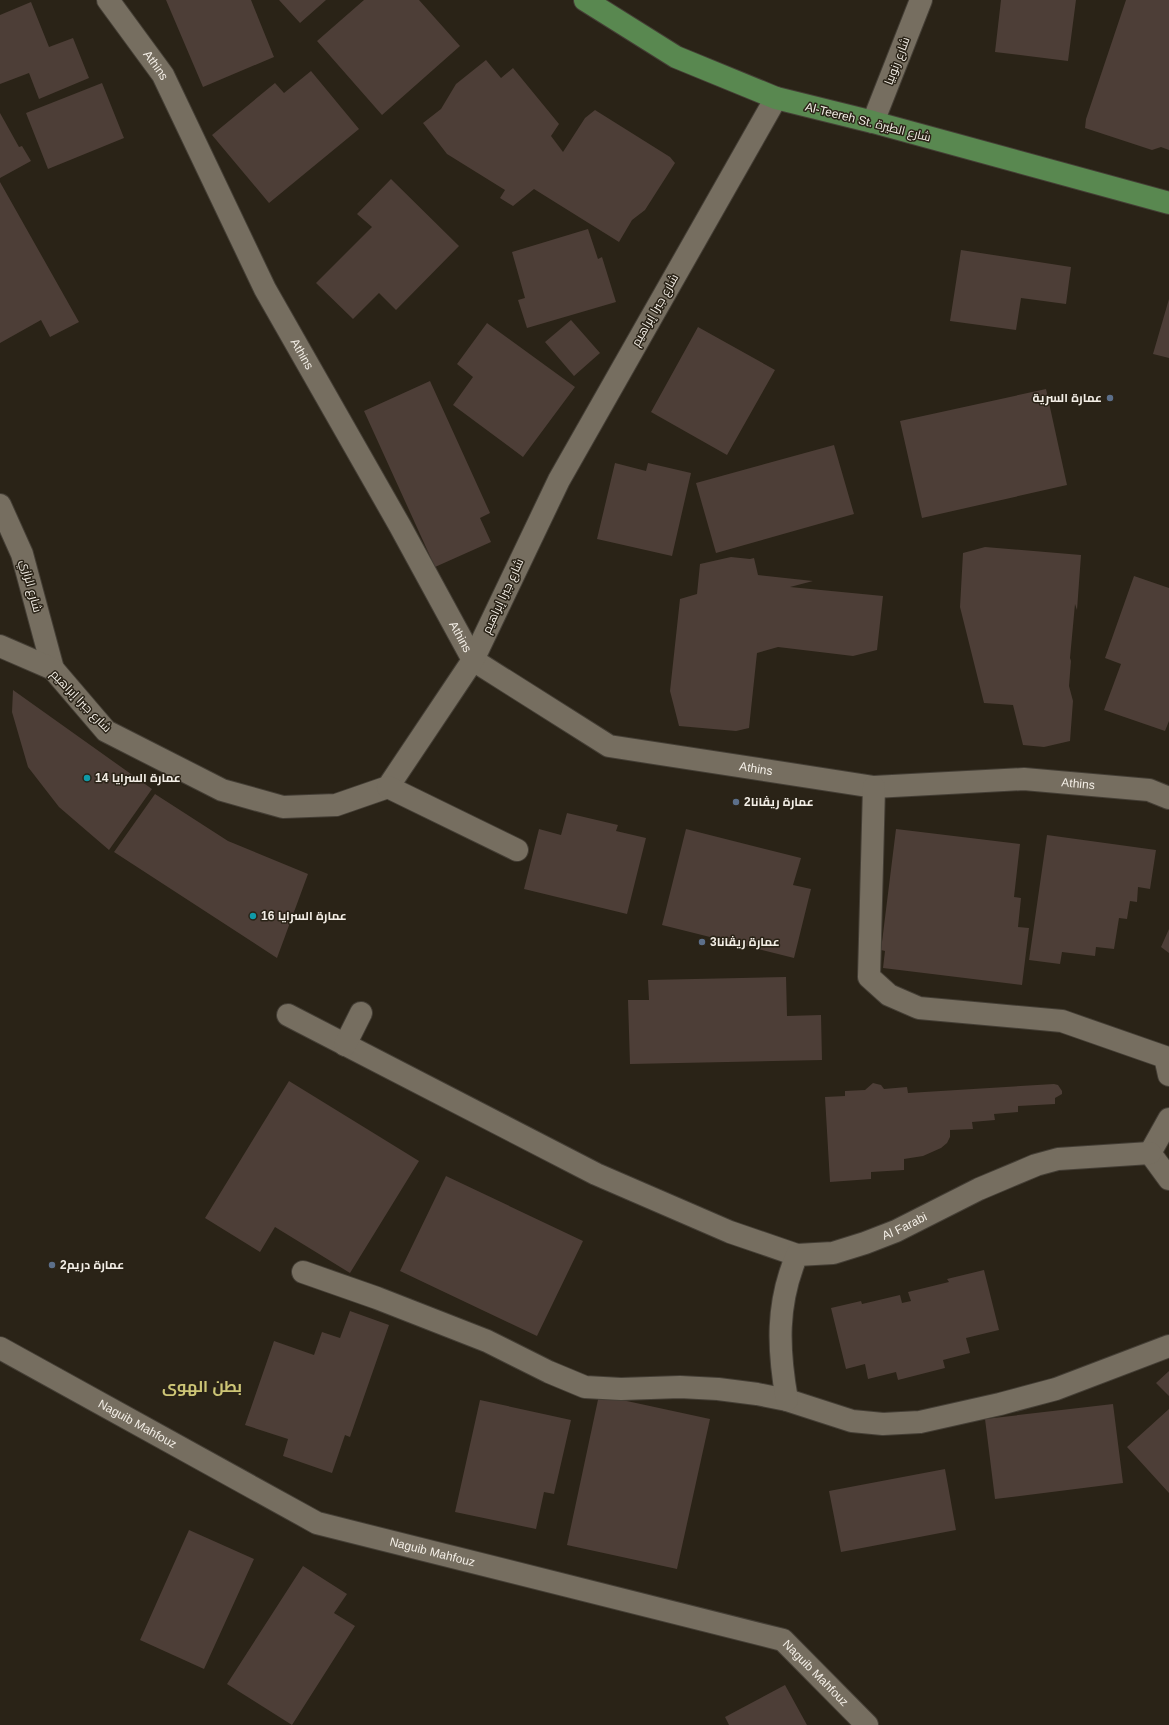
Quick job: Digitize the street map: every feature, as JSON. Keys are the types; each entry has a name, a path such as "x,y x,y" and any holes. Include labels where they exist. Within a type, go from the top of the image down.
{"main road":[{"name":"Al-Teereh St. شارع الطيرة","path":"585,0 676,57 776,98 873,122 1169,203"}],"street":[{"name":"Athins","path":"108,0 163,75 265,289 400,526 473,660 609,746 874,787 1024,779 1149,790 1169,798"},
{"name":"شارع رنوبيا","path":"873,122 921,0"},
{"name":"شارع جبرا إبراهيم","path":"0,646 53,669 106,730 222,790 283,807 336,806 388,788 473,660 559,480 776,98"},
{"name":"شارع الرازي","path":"0,505 22,554 53,669"},
{"path":"874,787 869,977 889,995 919,1008 1062,1021 1168,1063"},
{"path":"388,788 517,850"},
{"path":"345,1045 361,1013"},
{"path":"288,1015 596,1174 730,1232 797,1255 787,1285 780,1317 779,1340 782,1372 787,1400"},
{"path":"1169,1119 1150,1153 1169,1179"},
{"name":"Al Farabi","path":"797,1255 833,1253 866,1243 992,1183 1036,1165 1058,1159 1150,1153"},
{"path":"303,1272 377,1298 487,1341 549,1372 585,1387 621,1389 680,1387 718,1389 757,1394 787,1400 852,1420 883,1424 920,1422 1000,1404 1056,1389 1169,1346"},
{"name":"Naguib Mahfouz","path":"0,1348 317,1524 783,1640 868,1725"}],"building":[{"path":"166,0 251,0 274,57 203,87"},
{"path":"279,0 326,0 300,23"},
{"path":"364,0 419,0 460,46 382,115 317,41"},
{"path":"1001,0 1076,0 1068,61 995,52"},
{"path":"1126,0 1169,0 1169,150 1161,147 1152,150 1085,128 1086,119"},
{"path":"31,2 49,47 73,38 89,78 39,99 29,73 0,84 0,15"},
{"path":"486,60 501,78 513,68 559,124 551,136 563,152 585,118 595,110 670,157 675,163 645,210 632,220 619,242 534,189 513,206 500,198 505,190 447,154 423,123 441,109 456,84"},
{"path":"311,71 359,129 269,203 212,135 275,83 284,93"},
{"path":"102,83 124,138 48,169 26,113"},
{"path":"0,113 19,147 22,146 31,161 0,178"},
{"path":"391,179 459,246 396,310 379,293 353,319 316,283 372,227 357,214"},
{"path":"0,182 79,322 50,337 41,320 0,343"},
{"path":"588,229 598,259 602,257 616,302 527,328 518,300 525,298 512,252"},
{"path":"961,250 1071,267 1066,304 1021,298 1016,330 950,321"},
{"path":"1169,299 1169,358 1153,354"},
{"path":"571,320 600,353 574,376 545,342"},
{"path":"487,323 575,387 523,457 453,405 473,377 457,364"},
{"path":"698,327 775,370 727,455 651,412"},
{"path":"430,381 490,513 480,518 491,542 435,567 364,411"},
{"path":"1046,389 1067,485 922,518 900,421"},
{"path":"834,445 854,514 716,553 696,483"},
{"path":"615,463 646,471 648,463 691,473 672,556 597,539"},
{"path":"985,547 1081,555 1077,610 1075,604 1070,658 1069,686 1073,701 1070,741 1044,747 1023,745 1013,705 984,703 960,607 963,553"},
{"path":"731,557 754,558 758,575 813,581 790,587 883,596 877,650 853,656 778,647 757,653 749,728 736,731 679,726 670,691 680,599 697,594 700,564"},
{"path":"1134,576 1169,588 1169,721 1165,731 1104,710 1121,664 1105,658"},
{"name":"عمارة السرايا 14","path":"13,690 152,789 109,850 59,807 28,767 12,712"},
{"name":"عمارة السرايا 16","path":"155,794 228,841 308,874 277,958 114,852"},
{"path":"567,813 618,825 616,831 646,838 627,914 524,889 539,829 561,835"},
{"path":"686,829 801,858 793,885 811,889 794,958 662,925"},
{"path":"896,829 1020,844 1014,897 1021,898 1018,927 1029,928 1022,985 883,968 885,951 881,950"},
{"path":"1047,835 1156,850 1150,889 1138,887 1137,902 1130,901 1127,919 1119,918 1114,949 1096,947 1095,956 1062,952 1060,964 1029,960"},
{"path":"1169,929 1169,953 1161,947"},
{"path":"786,977 787,1016 821,1015 822,1060 630,1064 628,1000 649,1000 648,980"},
{"path":"289,1081 419,1161 350,1273 275,1227 260,1252 205,1218"},
{"path":"873,1083 881,1085 884,1089 907,1087 908,1093 1054,1084 1058,1085 1062,1091 1062,1094 1055,1098 1055,1104 1018,1106 1018,1112 994,1114 995,1120 972,1122 973,1129 950,1130 950,1137 947,1143 941,1148 923,1156 904,1159 904,1170 871,1172 871,1179 830,1182 825,1097 845,1096 845,1091 865,1090"},
{"path":"446,1176 583,1241 537,1336 400,1271"},
{"path":"984,1270 999,1330 966,1338 970,1353 943,1360 945,1368 898,1380 896,1372 868,1379 865,1364 846,1369 831,1308 861,1301 862,1304 900,1295 902,1303 911,1301 908,1292 949,1282 947,1279"},
{"path":"350,1311 389,1325 350,1437 345,1435 332,1473 283,1456 288,1439 245,1425 274,1341 314,1355 322,1332 340,1338"},
{"path":"1169,1371 1169,1396 1156,1383"},
{"path":"599,1395 710,1419 677,1569 567,1545"},
{"path":"480,1400 571,1420 554,1494 544,1492 536,1529 455,1512"},
{"path":"1113,1404 1123,1483 995,1499 985,1419"},
{"path":"1169,1409 1169,1493 1127,1447"},
{"path":"945,1469 956,1530 841,1552 829,1491"},
{"path":"189,1530 254,1559 204,1669 140,1640"},
{"path":"303,1566 347,1594 334,1613 355,1626 292,1725 227,1684"},
{"path":"785,1685 807,1725 729,1725 725,1717"}],"place":[{"name":"عمارة السرية","path":"1110,398"},
{"name":"عمارة السرايا 14","path":"87,778"},
{"name":"عمارة ريڤانا2","path":"736,802"},
{"name":"عمارة السرايا 16","path":"253,916"},
{"name":"عمارة ريڤانا3","path":"702,942"},
{"name":"عمارة دريم2","path":"52,1265"}],"district":[{"name":"بطن الهوى","path":"202,1386"}]}
